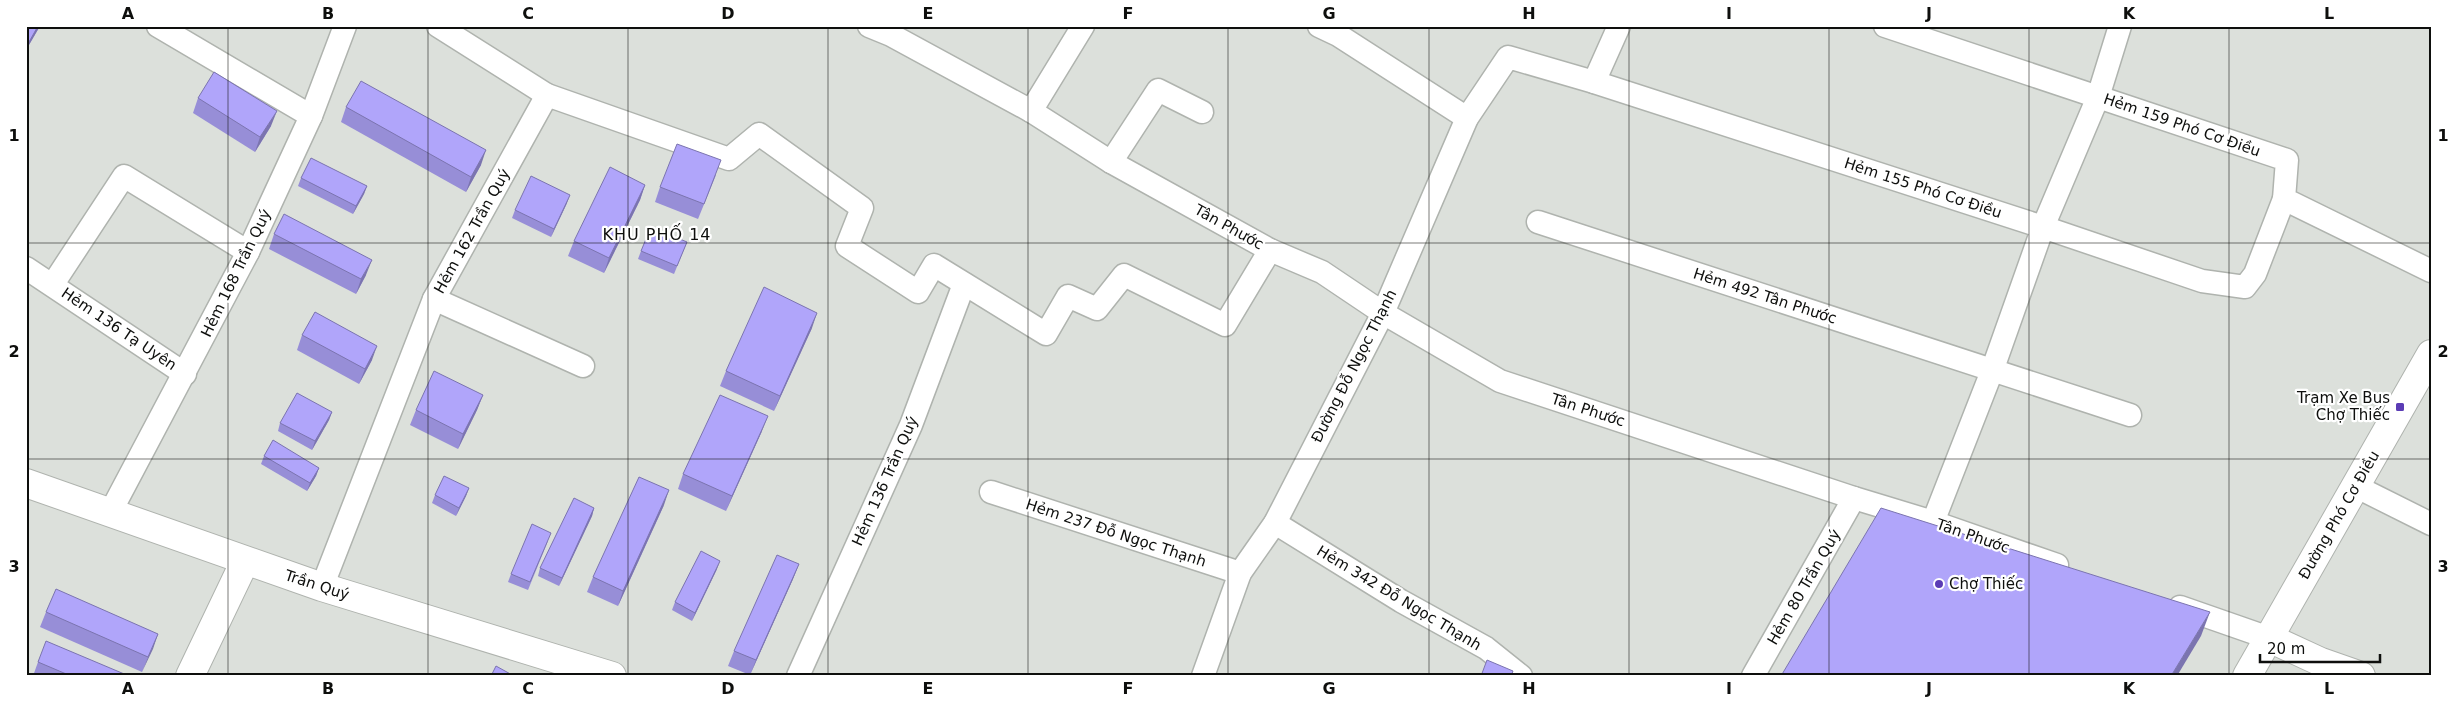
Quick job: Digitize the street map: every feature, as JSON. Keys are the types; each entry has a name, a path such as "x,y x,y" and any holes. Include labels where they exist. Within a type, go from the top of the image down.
{"street":[{"name":"Đường Phó Cơ Điều","path":"2247,676 2355,486 2427,368"},
{"name":"Trần Quý","path":"26,483 322,587 612,676"},
{"path":"190,676 245,561"},
{"path":"2269,638 2321,662 2361,676"}],"lane":[{"path":"158,26 311,116"},
{"name":"Hẻm 168 Trần Quý","path":"110,513 248,252 311,116 345,26"},
{"path":"438,26 548,95 729,159 759,134 862,208 847,246 918,292 934,265 1046,334 1068,296 1097,309 1124,275 1225,325 1270,250"},
{"name":"Tân Phước","path":"869,26 891,35 1031,111 1111,162 1270,250 1322,272 1382,313 1500,381 1854,498 1934,522 2072,570"},
{"path":"1031,111 1083,26"},
{"path":"1319,26 1338,35 1467,118"},
{"path":"1594,82 1619,26"},
{"name":"Hẻm 159 Phó Cơ Điều","path":"1885,26 2286,160 2284,199"},
{"path":"1934,522 1992,371 2044,226 2098,97 2120,26"},
{"name":"Đường Đỗ Ngọc Thạnh","path":"1203,676 1240,574 1275,523 1382,313 1467,118 1508,57"},
{"name":"Hẻm 155 Phó Cơ Điều","path":"1508,57 1594,82 2044,226 2202,281 2245,287 2255,274 2284,199"},
{"path":"1111,162 1158,90 1202,112"},
{"name":"Hẻm 162 Trần Quý","path":"322,587 434,299 548,95"},
{"name":"Hẻm 136 Tạ Uyên","path":"53,284 124,176 248,252"},
{"path":"2284,199 2431,271"},
{"name":"Hẻm 492 Tân Phước","path":"1538,222 2130,415"},
{"name":"Hẻm 136 Tạ Uyên","path":"26,268 53,284 185,374"},
{"name":"Hẻm 136 Trần Quý","path":"798,676 911,425 964,284"},
{"path":"434,299 583,366"},
{"path":"2355,486 2431,524"},
{"name":"Hẻm 237 Đỗ Ngọc Thạnh","path":"991,492 1240,574"},
{"name":"Hẻm 80 Trần Quý","path":"1753,676 1854,498"},
{"name":"Hẻm 342 Đỗ Ngọc Thạnh","path":"1275,523 1401,601 1486,648 1521,676"},
{"path":"2156,599 2269,638"}],"building":[{"path":"26,26 38,26 29,42 26,41"},
{"path":"214,72 277,111 260,137 198,98"},
{"path":"361,81 486,150 471,177 346,107"},
{"path":"677,144 721,160 704,204 660,187"},
{"path":"311,158 367,186 356,206 301,178"},
{"path":"610,167 645,185 609,258 574,241"},
{"path":"531,176 570,195 554,229 515,210"},
{"path":"284,214 372,260 361,279 274,234"},
{"path":"651,227 687,242 677,266 641,251"},
{"path":"764,287 817,313 780,396 726,371"},
{"path":"315,312 377,346 365,369 302,335"},
{"path":"434,371 483,395 463,434 416,410"},
{"path":"297,393 332,412 315,441 280,423"},
{"path":"720,395 768,416 732,496 683,474"},
{"path":"273,440 319,468 310,483 264,456"},
{"path":"444,476 469,488 459,508 435,495"},
{"path":"639,477 669,490 623,591 593,577"},
{"path":"574,498 594,508 562,578 540,568"},
{"name":"Chợ Thiếc","path":"1881,508 2210,612 2171,676 1781,676"},
{"path":"532,524 551,533 530,582 511,574"},
{"path":"701,551 720,561 695,613 675,602"},
{"path":"777,555 799,564 756,660 734,651"},
{"path":"56,589 158,634 148,657 46,612"},
{"path":"46,641 129,676 71,676 38,662"},
{"path":"1487,660 1513,671 1511,676 1481,676"},
{"path":"496,666 514,676 491,676"}],"place":[{"name":"Trạm Xe Bus Chợ Thiếc","path":"2400,407"},
{"name":"Chợ Thiếc","path":"1939,584"}],"district":[{"name":"KHU PHỐ 14","path":"657,234"}]}
